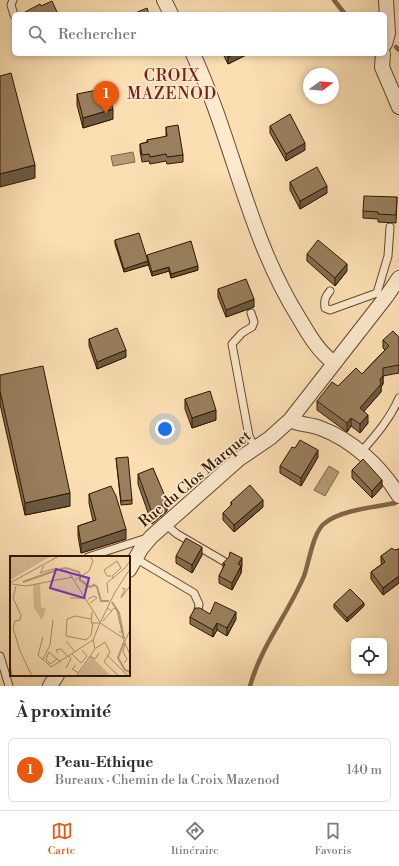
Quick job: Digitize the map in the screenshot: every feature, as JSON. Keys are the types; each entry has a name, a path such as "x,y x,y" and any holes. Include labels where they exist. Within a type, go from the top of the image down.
{"street":[{"path":"164,0 170,12"},
{"path":"386,0 386,12"},
{"path":"194,56 210,92 263,248 293,308 316,346 323,355 334,363"},
{"path":"383,56 382,67 399,107"},
{"name":"Rue du Clos Marquet","path":"132,564 151,537 165,524 239,459 270,438 290,420 334,363 382,295 399,278"},
{"path":"290,420 301,424 319,427 361,452 374,463 398,494"},
{"path":"50,686 56,676"}],"lane":[{"path":"13,0 11,4 13,12"},
{"path":"330,291 324,298 324,302 325,308 330,310 382,295 388,256 390,227"},
{"path":"251,313 254,322 252,327 238,336 232,344 249,436 255,448"},
{"path":"361,452 384,425 394,410 399,398"},
{"path":"165,524 177,534 225,562"},
{"path":"91,556 151,537"},
{"path":"132,564 194,593 199,604 198,610"},
{"path":"0,656 9,686"}],"shaded area":[{"path":"133,152 135,162 113,166 111,156"},
{"path":"329,466 339,472 325,496 314,490"}],"building":[{"path":"52,1 57,12 25,12 40,4 41,6"},
{"path":"147,8 148,12 138,12"},
{"path":"11,73 35,165 0,174 0,76"},
{"path":"107,88 113,109 83,118 77,94"},
{"path":"290,114 305,143 286,154 270,126"},
{"path":"178,125 183,155 167,157 166,154 150,157 149,154 142,155 140,144 148,142 147,140 167,136 166,127"},
{"path":"317,167 327,186 300,201 290,182"},
{"path":"364,196 397,197 396,215 363,211"},
{"path":"139,233 148,261 124,269 115,240"},
{"path":"318,240 347,264 335,278 307,254"},
{"path":"191,241 198,266 171,274 169,267 152,272 147,255"},
{"path":"246,279 254,299 226,310 218,289"},
{"path":"117,328 126,350 97,362 89,339"},
{"path":"393,331 399,337 399,365 383,368 383,376 380,379 381,384 360,408 368,415 360,424 351,418 347,423 317,401 332,382 338,386 356,368 362,374 389,346 383,340"},
{"path":"43,366 70,493 25,503 0,391 0,375"},
{"path":"210,391 216,410 192,418 185,399"},
{"path":"300,440 318,450 301,478 280,466 292,447 295,448"},
{"path":"128,457 132,500 121,501 116,458"},
{"path":"363,459 382,480 372,491 352,470"},
{"path":"153,468 167,501 152,513 138,474"},
{"path":"250,485 263,500 234,525 223,513 232,504 231,502"},
{"path":"111,486 116,496 126,529 81,544 78,526 96,520 89,494"},
{"path":"186,538 202,547 192,565 176,556"},
{"path":"392,548 394,550 399,549 399,576 383,588 371,572 385,562 381,556"},
{"path":"230,552 242,558 238,564 241,566 232,583 219,576 225,564 223,563 229,557"},
{"path":"350,589 364,603 347,618 334,604"},
{"path":"215,602 236,612 227,628 217,623 213,630 190,617 195,608 200,608 210,614"}],"waterway":[{"path":"334,0 343,12"},
{"path":"396,47 399,50"},
{"path":"250,686 261,657 298,590 304,576 314,540 321,527 332,519 349,512 395,503"}],"place":[{"name":"Peau-Ethique","path":"106,114"}],"district":[{"name":"CROIX MAZENOD","path":"172,85"}]}
